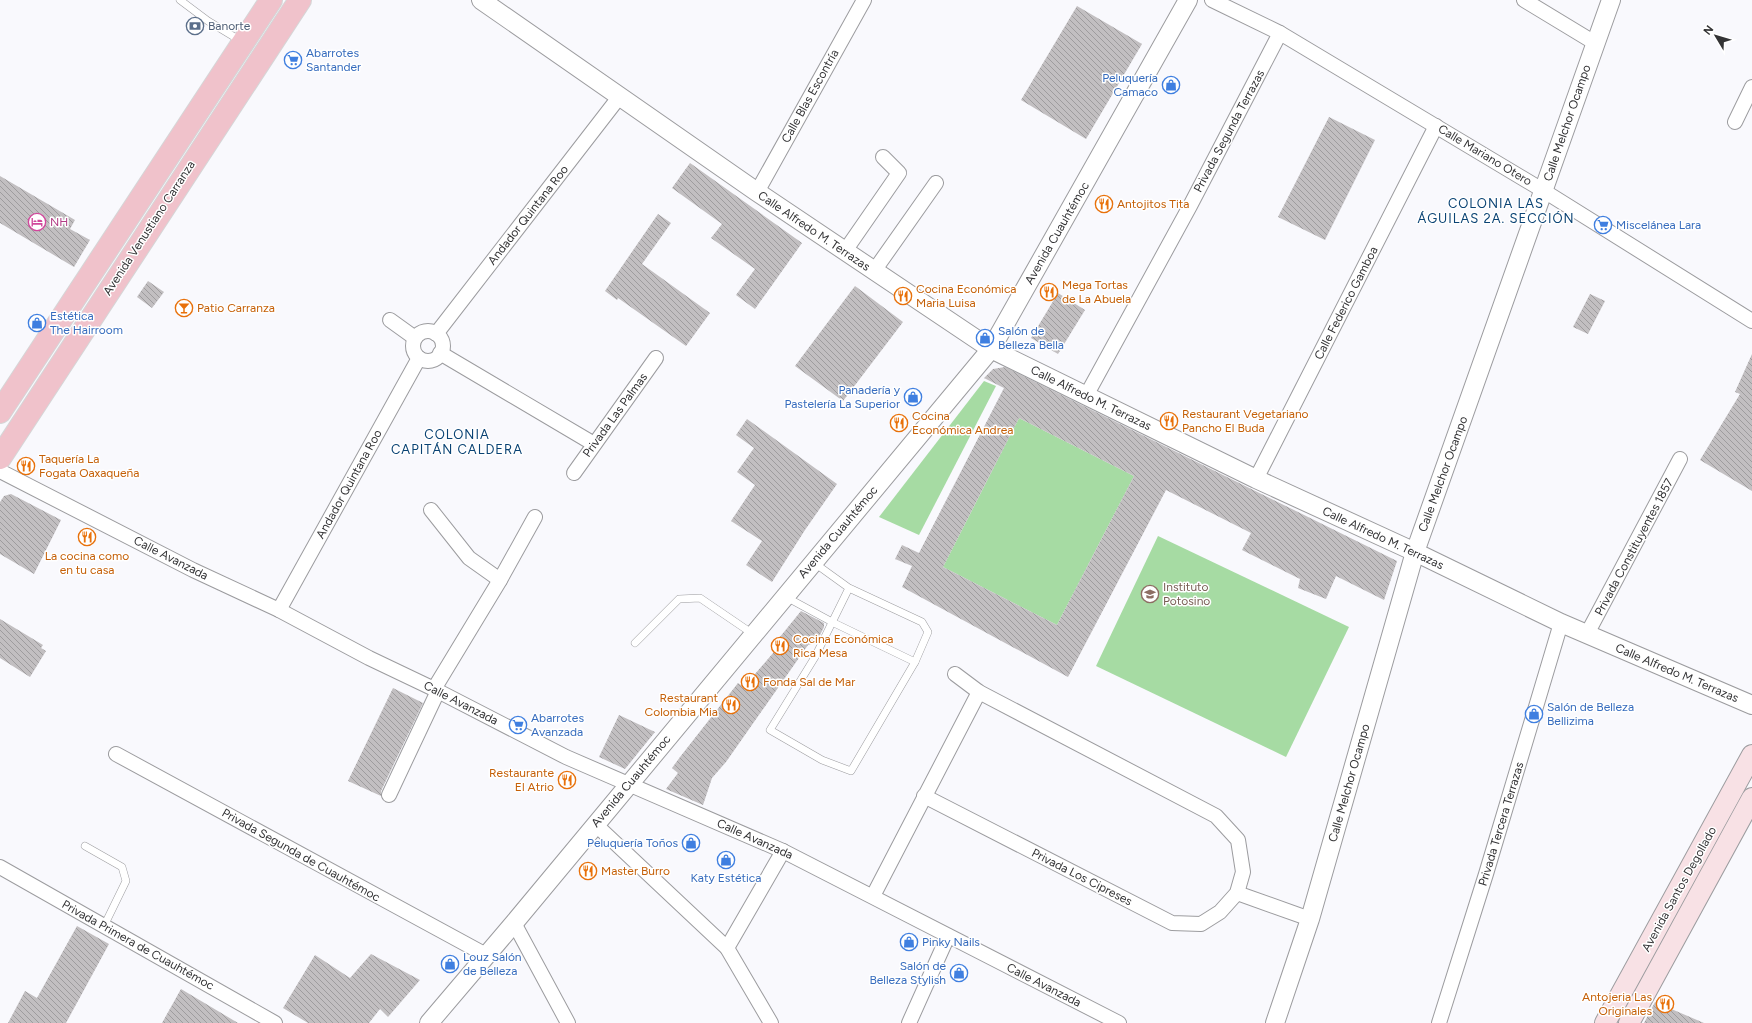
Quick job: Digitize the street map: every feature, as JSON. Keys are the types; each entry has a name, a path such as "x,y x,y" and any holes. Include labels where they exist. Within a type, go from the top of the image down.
{"main road":[{"name":"Avenida Venustiano Carranza","path":"0,412 271,0"},
{"name":"Avenida Venustiano Carranza","path":"0,458 300,0"},
{"name":"Avenida Santos Degollado","path":"1605,1023 1752,755"},
{"name":"Avenida Santos Degollado","path":"1629,1023 1752,798"}],"street":[{"name":"Calle Alfredo M. Terrazas","path":"481,0 756,192 991,349 1256,479 1414,552 1561,623 1752,705"},
{"name":"Calle Blas Escontría","path":"756,192 864,0"},
{"name":"Avenida Cuauhtémoc","path":"429,1023 514,923 991,349 1188,0"},
{"name":"Calle Mariano Otero","path":"1212,0 1280,33 1544,191 1752,321"},
{"path":"1524,0 1595,43"},
{"name":"Calle Melchor Ocampo","path":"1275,1023 1310,919 1414,552 1611,0"},
{"name":"Privada Segunda Terrazas","path":"1086,396 1190,206 1280,33"},
{"path":"1735,122 1752,87"},
{"name":"Andador Quintana Roo","path":"436,334 620,96"},
{"name":"Calle Federico Gamboa","path":"1256,479 1436,126"},
{"path":"844,251 899,173 883,157"},
{"path":"874,271 936,183"},
{"path":"390,320 415,338"},
{"path":"425,331 431,331 436,334 442,343 440,353 431,360 419,358 413,348 415,338 419,333 425,331"},
{"path":"440,353 594,444"},
{"name":"Andador Quintana Roo","path":"279,610 419,358"},
{"name":"Privada Las Palmas","path":"574,473 656,358"},
{"name":"Privada Constituyentes 1857","path":"1587,634 1680,459"},
{"name":"Calle Avanzada","path":"0,471 193,570 279,610 368,658 436,690 566,757 783,851 1119,1023"},
{"path":"431,510 469,558 500,580"},
{"path":"389,795 436,690 535,517"},
{"name":"Privada Tercera Terrazas","path":"1439,1023 1486,874 1561,623"},
{"name":"Privada Los Cipreses","path":"924,796 1172,923 1201,924 1220,912 1237,893 1243,872 1238,840 1216,816 979,692 955,674"},
{"path":"873,896 979,692"},
{"name":"Privada Segunda de Cuauhtémoc","path":"116,754 486,955"},
{"path":"595,824 727,948 771,1023"},
{"path":"727,948 783,851"},
{"name":"Privada Primera de Cuauhtémoc","path":"0,867 275,1023"},
{"path":"1237,893 1310,919"},
{"path":"514,923 568,1023"},
{"path":"910,1023 948,936"}],"lane":[{"path":"180,0 208,21 243,42"},
{"path":"813,562 849,588 922,622 928,632 915,662 851,770 822,760 770,730 834,623 849,588"},
{"path":"785,596 834,623 915,662"},
{"path":"635,643 679,599 700,598 753,634"},
{"path":"85,846 122,867 126,881 104,926"}],"green space":[{"path":"984,381 996,386 919,535 879,517"},
{"path":"1019,418 1134,476 1057,625 943,567"},
{"path":"1158,536 1349,627 1286,757 1096,666"}],"building":[{"path":"1077,6 1142,44 1086,139 1021,100"},
{"path":"1329,117 1375,140 1325,240 1278,217"},
{"path":"690,163 802,243 755,309 736,295 755,269 711,238 722,224 672,188"},
{"name":"NH","path":"0,176 75,220 70,229 90,240 74,267 0,223"},
{"path":"658,214 671,223 642,264 710,313 686,346 618,298 617,300 605,291"},
{"path":"148,281 164,292 152,308 137,297"},
{"path":"855,286 903,322 843,401 795,366"},
{"path":"1058,293 1085,310 1058,354 1031,338"},
{"path":"1590,294 1605,301 1588,334 1573,327"},
{"path":"1752,354 1752,491 1700,460 1740,394 1735,392"},
{"path":"1005,367 1397,561 1384,600 1336,576 1326,599 1298,588 1300,579 1242,550 1251,533 1166,490 1068,677 902,587 912,566 895,559 902,545 919,553 1004,388 984,378 993,369","holes":["1019,418 1134,476 1057,625 943,567"]},
{"path":"747,419 837,484 805,530 772,582 746,565 762,541 731,521 755,485 737,472 754,448 736,435"},
{"path":"11,494 61,520 34,574 0,554 0,502 4,496"},
{"path":"801,611 824,623 824,627 816,643 808,645 726,762 712,778 703,805 666,789 678,773 672,768 680,757 738,683 744,687 779,646 775,643"},
{"path":"0,619 43,645 41,648 46,651 30,677 0,658"},
{"path":"393,688 423,703 381,791 381,796 348,781"},
{"path":"619,715 655,732 625,769 599,757"},
{"path":"77,926 109,944 66,1023 8,1023 25,991 37,998"},
{"path":"371,954 420,980 388,1017 380,1009 369,1023 308,1023 283,1008 315,955 350,978"},
{"path":"181,989 238,1023 162,1023"},
{"path":"1655,1002 1704,1023 1644,1023"}],"place":[{"name":"Banorte","path":"195,26"},
{"name":"Abarrotes Santander","path":"293,60"},
{"name":"Peluquería Camaco","path":"1171,85"},
{"name":"Antojitos Tita","path":"1104,204"},
{"name":"NH","path":"37,222"},
{"name":"Miscelánea Lara","path":"1603,225"},
{"name":"Mega Tortas de La Abuela","path":"1049,292"},
{"name":"Cocina Económica Maria Luisa","path":"903,296"},
{"name":"Patio Carranza","path":"184,308"},
{"name":"Estética The Hairroom","path":"37,323"},
{"name":"Salón de Belleza Bella","path":"985,338"},
{"name":"Panadería y Pastelería La Superior","path":"913,397"},
{"name":"Restaurant Vegetariano Pancho El Buda","path":"1169,421"},
{"name":"Cocina Económica Andrea","path":"899,423"},
{"name":"Taquería La Fogata Oaxaqueña","path":"26,466"},
{"name":"La cocina como en tu casa","path":"87,537"},
{"name":"Instituto Potosino","path":"1150,594"},
{"name":"Cocina Económica Rica Mesa","path":"780,646"},
{"name":"Fonda Sal de Mar","path":"750,682"},
{"name":"Restaurant Colombia Mia","path":"731,705"},
{"name":"Salón de Belleza Bellizima","path":"1534,714"},
{"name":"Abarrotes Avanzada","path":"518,725"},
{"name":"Restaurante El Atrio","path":"567,780"},
{"name":"Peluquería Toños","path":"691,843"},
{"name":"Katy Estética","path":"726,860"},
{"name":"Master Burro","path":"588,871"},
{"name":"Pinky Nails","path":"909,942"},
{"name":"Louz Salón de Belleza","path":"450,964"},
{"name":"Salón de Belleza Stylish","path":"959,973"},
{"name":"Antojeria Las Originales","path":"1665,1004"}],"district":[{"name":"COLONIA LAS ÁGUILAS 2A. SECCIÓN","path":"1496,210"},
{"name":"COLONIA CAPITÁN CALDERA","path":"457,442"}]}
